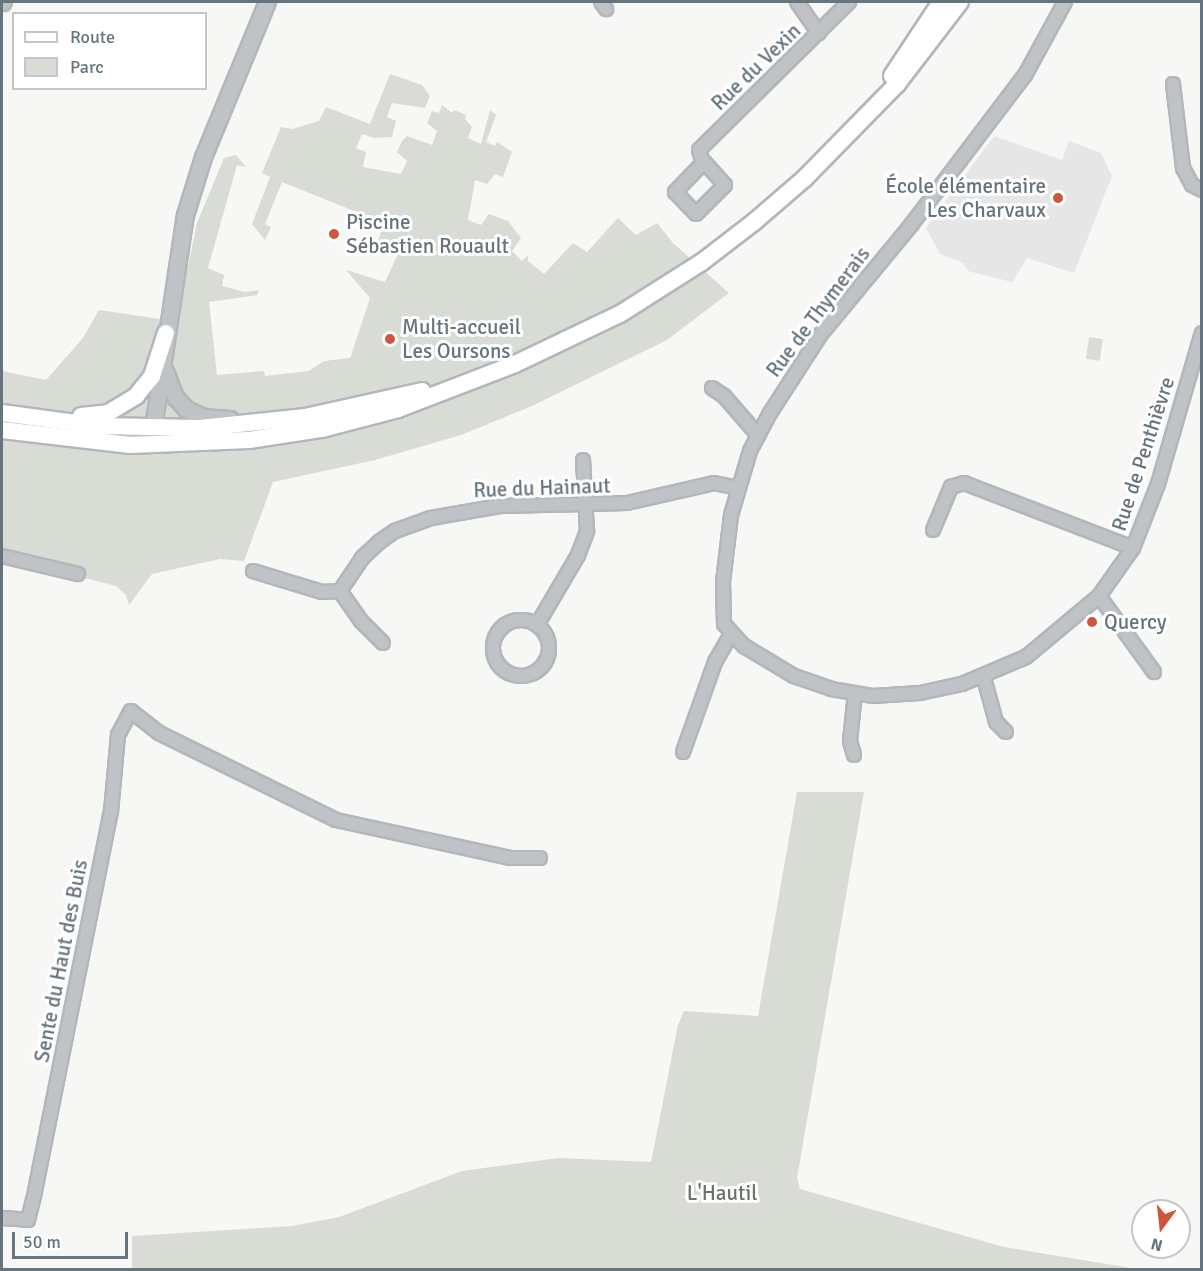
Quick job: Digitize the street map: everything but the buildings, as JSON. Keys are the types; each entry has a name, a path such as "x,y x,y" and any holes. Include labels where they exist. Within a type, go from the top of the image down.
{"main road":[{"path":"849,131 908,52 941,2"},
{"path":"2,431 130,445 249,440 322,429 388,411 515,364 620,314 702,262 780,200 897,84 936,38 960,2"},
{"path":"2,406 76,416 98,416 118,409 136,396 152,376 166,333"},
{"path":"2,413 74,424 153,428 276,422 408,394 515,364"}],"street":[{"path":"2,431 148,437 153,428 164,367 166,333 194,183 267,2"},
{"path":"797,2 819,33"},
{"name":"Rue du Vexin","path":"704,162 699,150 849,2"},
{"name":"Rue de Thymerais","path":"731,634 724,624 721,603 726,546 737,488 758,435 806,355 912,224 1025,75 1065,2"},
{"path":"1173,84 1183,168 1192,185 1202,190"},
{"name":"Rue de Penthièvre","path":"731,634 751,651 794,676 855,693 899,696 984,678 1046,644 1099,596 1133,548 1158,484 1202,333"},
{"path":"164,367 180,404 193,413 213,419 303,411 408,394"},
{"path":"712,388 724,396 758,435"},
{"path":"537,625 583,543 588,507 583,460"},
{"name":"Rue du Hainaut","path":"340,591 362,558 379,542 420,521 489,507 588,507 627,504 714,483 737,488"},
{"path":"933,530 951,487 964,483 1133,548"},
{"path":"2,556 78,574"},
{"path":"253,571 310,589 340,591 361,621 383,643"},
{"path":"1099,596 1154,672"},
{"path":"511,622 537,625 548,640 543,665 528,675 509,673 496,659 493,650 498,633 511,622"},
{"path":"683,752 715,662 731,634"},
{"path":"984,678 996,722 1006,732"},
{"path":"854,754 850,741 855,693"},
{"name":"Sente du Haut des Buis","path":"2,1218 28,1220 111,812 118,735 130,711 159,733 336,820 510,858 540,858"}],"shaded area":[{"path":"994,136 1062,160 1069,141 1101,153 1112,176 1074,273 1027,258 1012,282 968,271 963,263 940,254 926,228"}],"green space":[{"path":"390,74 422,85 430,96 425,108 392,103 387,117 396,121 392,137 374,138 362,134 356,148 366,152 363,167 401,174 407,161 397,152 402,141 407,136 432,145 437,131 427,123 432,111 439,113 442,105 452,113 454,110 466,115 465,119 472,127 468,138 481,144 490,110 496,115 486,142 495,146 497,142 512,152 503,177 495,174 487,184 475,180 468,220 481,225 489,214 508,221 521,238 512,251 522,261 528,255 528,261 544,274 573,243 587,252 618,218 636,235 657,223 673,243 729,293 667,340 532,406 461,435 375,460 273,482 244,561 220,559 152,574 129,605 126,595 116,586 2,556 2,371 46,380 83,338 99,310 167,320 178,315 197,223 224,158 236,155 246,167 237,165 208,268 224,275 222,286 245,292 259,290 257,295 209,302 217,375 264,371 265,376 309,371 324,361 350,358 370,298 346,270 385,282 397,256 396,248 378,241 384,223 282,182 265,224 271,227 265,240 252,224 270,177 262,173 281,127 292,129 319,121 326,107 370,124"},
{"path":"1089,337 1103,339 1100,361 1086,359"},
{"name":"L'Hautil","path":"797,792 864,792 797,1178 800,1189 1004,1247 1137,1269 132,1269 132,1236 292,1226 339,1217 462,1171 559,1158 651,1162 678,1025 684,1011 758,1016"}],"place":[{"name":"École élémentaire Les Charvaux","path":"1058,198"},
{"name":"Piscine Sébastien Rouault","path":"334,234"},
{"name":"Multi-accueil Les Oursons","path":"390,339"},
{"name":"Quercy","path":"1092,622"}]}
